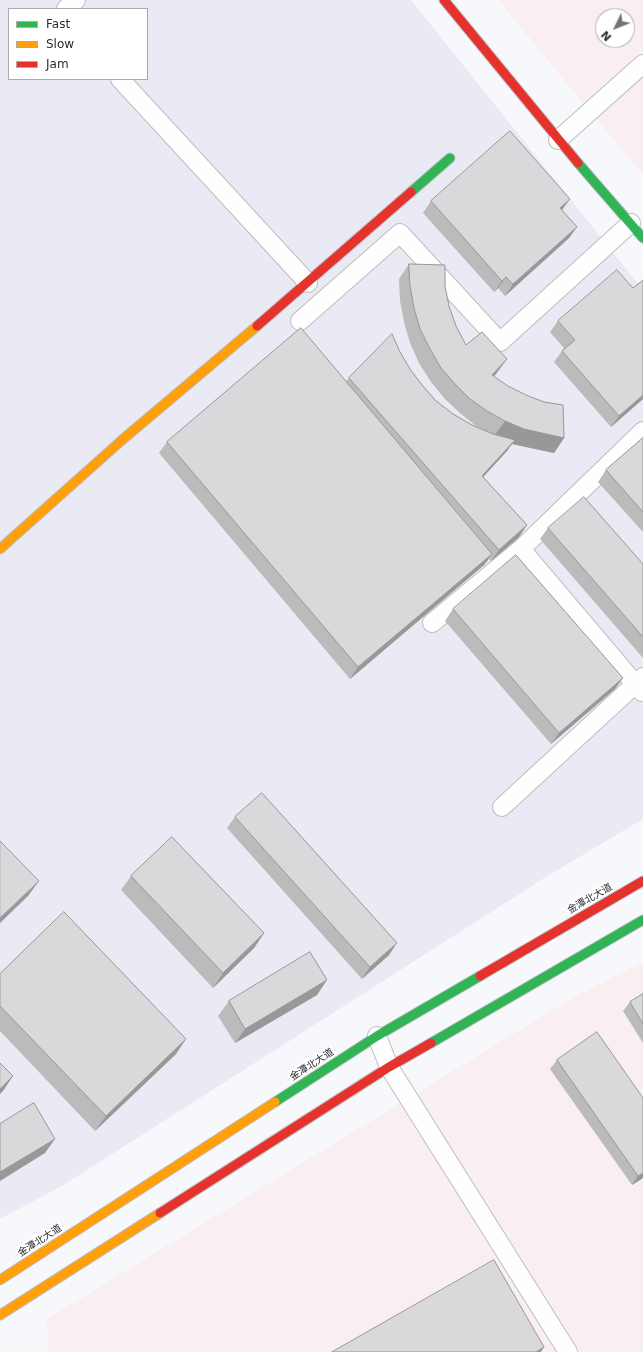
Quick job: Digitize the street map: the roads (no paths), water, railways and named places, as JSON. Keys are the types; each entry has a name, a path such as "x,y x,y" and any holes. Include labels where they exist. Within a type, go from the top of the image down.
{"main road":[{"path":"444,0 558,140 643,238"},
{"path":"0,549 122,440 308,283 450,158"},
{"name":"金潭北大道","path":"0,1280 377,1036 643,881"},
{"path":"0,1315 389,1067 643,920"}],"street":[{"path":"67,8 76,0"},
{"path":"558,140 643,64"},
{"path":"121,80 308,283"},
{"path":"300,320 400,233 500,342 631,223"},
{"path":"432,623 521,550 643,431"},
{"path":"502,807 640,685 521,550"},
{"path":"377,1036 389,1067 568,1352"}]}
